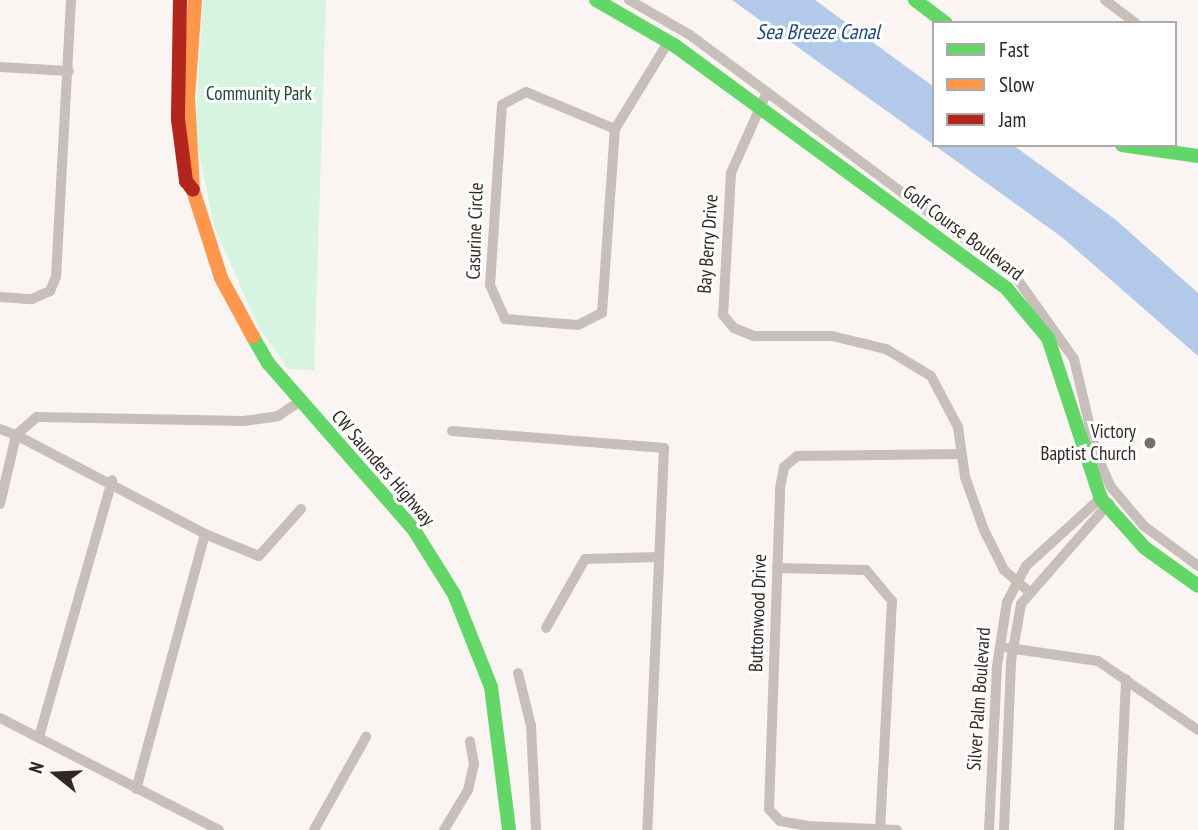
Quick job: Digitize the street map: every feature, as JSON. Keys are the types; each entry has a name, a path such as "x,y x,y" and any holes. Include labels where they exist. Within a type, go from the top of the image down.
{"main road":[{"name":"CW Saunders Highway","path":"180,0 178,119 186,181 193,190"},
{"name":"CW Saunders Highway","path":"195,0 188,98 193,190 236,311 299,402 414,530 465,617 500,727 509,830"},
{"name":"Golf Course Boulevard","path":"596,0 764,99 1011,282 1048,338 1065,376 1085,464 1103,503 1145,548 1198,586"},
{"path":"915,0 943,21"},
{"path":"1136,147 1198,156"}],"street":[{"path":"0,298 32,299 50,291 55,277 71,0"},
{"name":"Golf Course Boulevard","path":"629,0 764,99"},
{"path":"1105,0 1132,21"},
{"name":"Casurine Circle","path":"615,129 526,92 502,105 490,285 505,318 578,325 602,313 615,129 669,41"},
{"path":"0,68 69,71"},
{"name":"Bay Berry Drive","path":"764,99 731,173 723,315 734,328 754,336 832,336 905,357 945,395 984,530 1015,583 1028,591"},
{"name":"Golf Course Boulevard","path":"1011,282 1074,359 1093,444 1113,490 1144,526 1198,566"},
{"path":"0,504 16,435 37,417 244,421 278,416 299,402"},
{"path":"0,429 113,481 205,534 259,556 301,509"},
{"path":"452,431 664,448 647,830"},
{"name":"Buttonwood Drive","path":"897,830 780,821 769,808 780,488 784,467 797,456 961,454"},
{"path":"39,737 113,481"},
{"name":"Silver Palm Boulevard","path":"1004,830 1012,649 1028,591 1113,490"},
{"name":"Silver Palm Boulevard","path":"989,830 998,648 1015,583 1103,503"},
{"path":"136,789 205,534"},
{"path":"546,628 584,559 659,557"},
{"path":"777,568 866,570 892,601 880,829"},
{"path":"998,648 1086,657 1126,679 1198,730"},
{"path":"518,673 531,726 536,830"},
{"path":"1119,830 1126,679"},
{"path":"0,718 219,830"},
{"path":"314,830 366,737"},
{"path":"444,830 468,790 474,764 470,741"}],"green space":[{"name":"Community Park","path":"203,0 326,0 314,370 288,369 257,324 214,226 195,134"}],"water":[{"name":"Sea Breeze Canal","path":"732,0 815,0 932,86 932,144"},
{"path":"937,147 1016,147 1116,220 1198,293 1198,356 1063,238"}],"traffic: fast":[{"path":"596,0 674,45 1007,289 1048,338 1101,499 1145,548 1198,586"},
{"path":"915,0 943,21"},
{"path":"1136,147 1198,156"},
{"path":"253,337 268,363 414,530 454,594 491,687 509,830"}],"traffic: slow":[{"path":"195,0 188,98 193,190 221,278 253,337"}],"traffic: jam":[{"path":"180,0 178,119 186,181 193,190"}],"place":[{"name":"Victory Baptist Church","path":"1150,443"}]}
